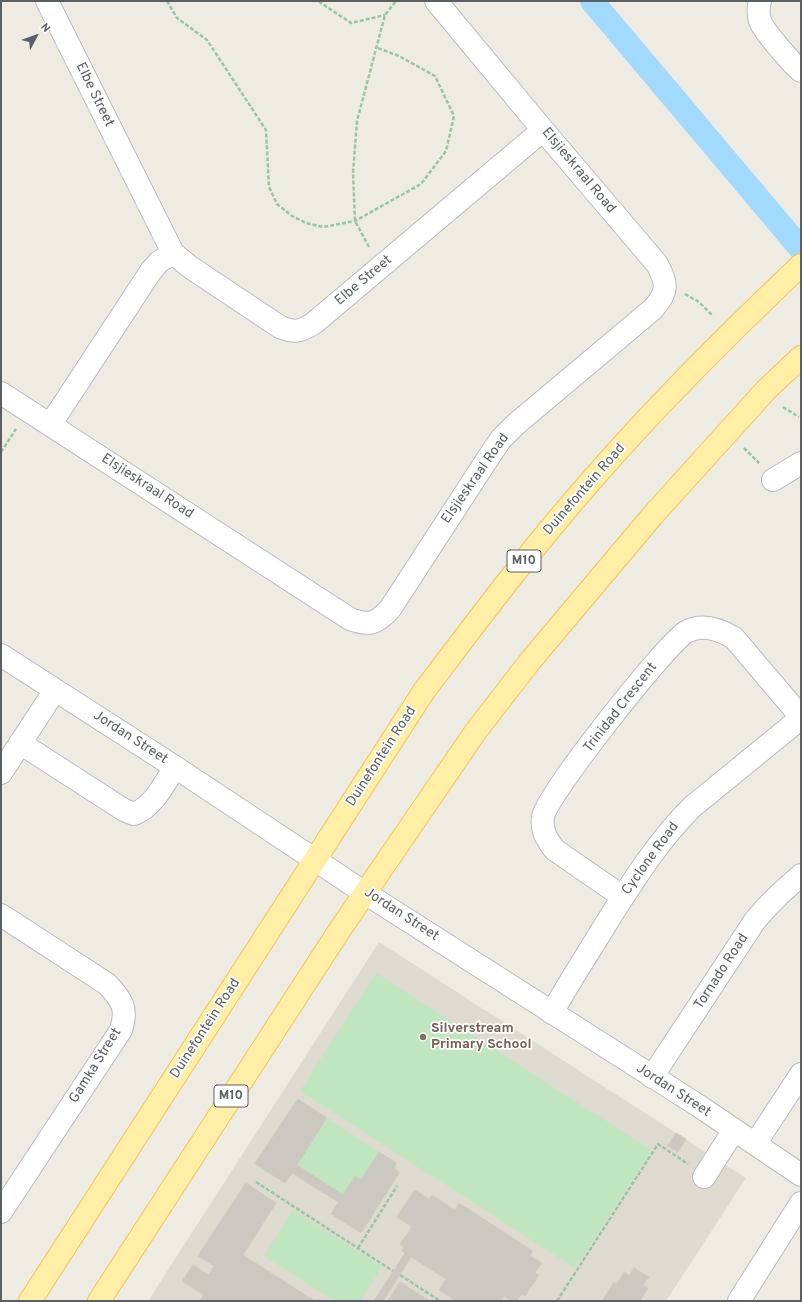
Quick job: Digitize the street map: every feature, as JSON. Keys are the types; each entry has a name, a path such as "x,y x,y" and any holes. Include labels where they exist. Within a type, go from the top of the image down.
{"main road":[{"name":"Duinefontein Road","path":"30,1301 424,691 488,605 589,483 653,412 801,265"},
{"name":"M10","path":"99,1301 339,931 476,731 531,660 658,510 766,390 801,357"}],"street":[{"name":"Elbe Street","path":"47,1 173,253 190,267 280,327 289,330 298,332 314,323 543,130"},
{"name":"Elsjieskraal Road","path":"1,393 350,620 362,623 374,623 383,617 390,609 501,439 516,424 653,308 662,299 666,288 663,276 657,264 436,1"},
{"path":"760,1 759,12 761,23 766,31 801,71"},
{"path":"50,425 151,272 159,262 173,253"},
{"path":"773,480 801,463"},
{"name":"Trinidad Crescent","path":"623,897 556,850 547,841 543,830 542,817 547,805 609,720 676,640 686,632 697,628 709,627 724,631 734,638 801,717"},
{"name":"Jordan Street","path":"1,655 365,893 734,1130 801,1175"},
{"path":"1,773 55,690"},
{"name":"Cyclone Road","path":"552,1013 623,897 649,858 676,822 801,717"},
{"path":"20,743 124,810 134,814 142,811 149,804 174,767"},
{"name":"Tornado Road","path":"652,1077 754,922 766,906 801,875"},
{"name":"Gamka Street","path":"1,915 107,984 122,1003 125,1018 121,1030 1,1212"},
{"path":"755,1144 801,1074"},
{"path":"704,1176 734,1130"},
{"path":"742,1300 801,1203"}],"path":[{"path":"167,1 177,18 207,40 266,130 269,187 277,204 292,216 306,223 323,227 355,221 421,184 446,151 454,116 435,76 398,56 375,47"},
{"path":"319,1 351,23 385,15"},
{"path":"372,250 355,221 353,173 357,120 375,47 385,15 396,1"},
{"path":"666,288 685,294 699,302 713,316"},
{"path":"783,406 799,417"},
{"path":"1,452 17,428"},
{"path":"557,1301 658,1144 704,1176"},
{"path":"256,1182 393,1271"},
{"path":"358,1248 398,1186"},
{"path":"400,1275 440,1301"}],"shaded area":[{"name":"Silverstream Primary School","path":"379,942 746,1178 666,1301 148,1301"}],"green space":[{"path":"376,973 651,1150 575,1268 300,1091"},
{"path":"327,1118 379,1152 361,1180 355,1176 343,1195 297,1165"},
{"path":"293,1210 382,1267 360,1301 334,1301 264,1256"}],"building":[{"path":"298,1099 327,1118 297,1165 343,1195 355,1176 361,1180 379,1152 397,1163 394,1168 400,1172 361,1233 331,1214 338,1202 292,1173 285,1183 255,1164"},
{"path":"676,1133 686,1139 678,1152 668,1146"},
{"path":"246,1183 276,1203 243,1255 315,1301 202,1301 200,1300 204,1295 182,1281 193,1265 209,1275 214,1266 198,1256"},
{"path":"415,1190 429,1199 432,1195 455,1210 459,1203 533,1251 530,1256 542,1263 535,1273 539,1275 525,1296 522,1294 517,1301 512,1301 504,1296 502,1301 456,1301 439,1290 446,1279 411,1257 383,1301 374,1301 405,1253 402,1251 404,1247 400,1244 412,1227 397,1217"},
{"path":"634,1268 649,1277 643,1285 648,1288 640,1301 602,1301 614,1282 617,1284 624,1272 629,1276"},
{"path":"400,1282 430,1301 388,1301"}],"waterway":[{"path":"592,1 801,249"}],"place":[{"name":"Silverstream Primary School","path":"423,1037"}]}
